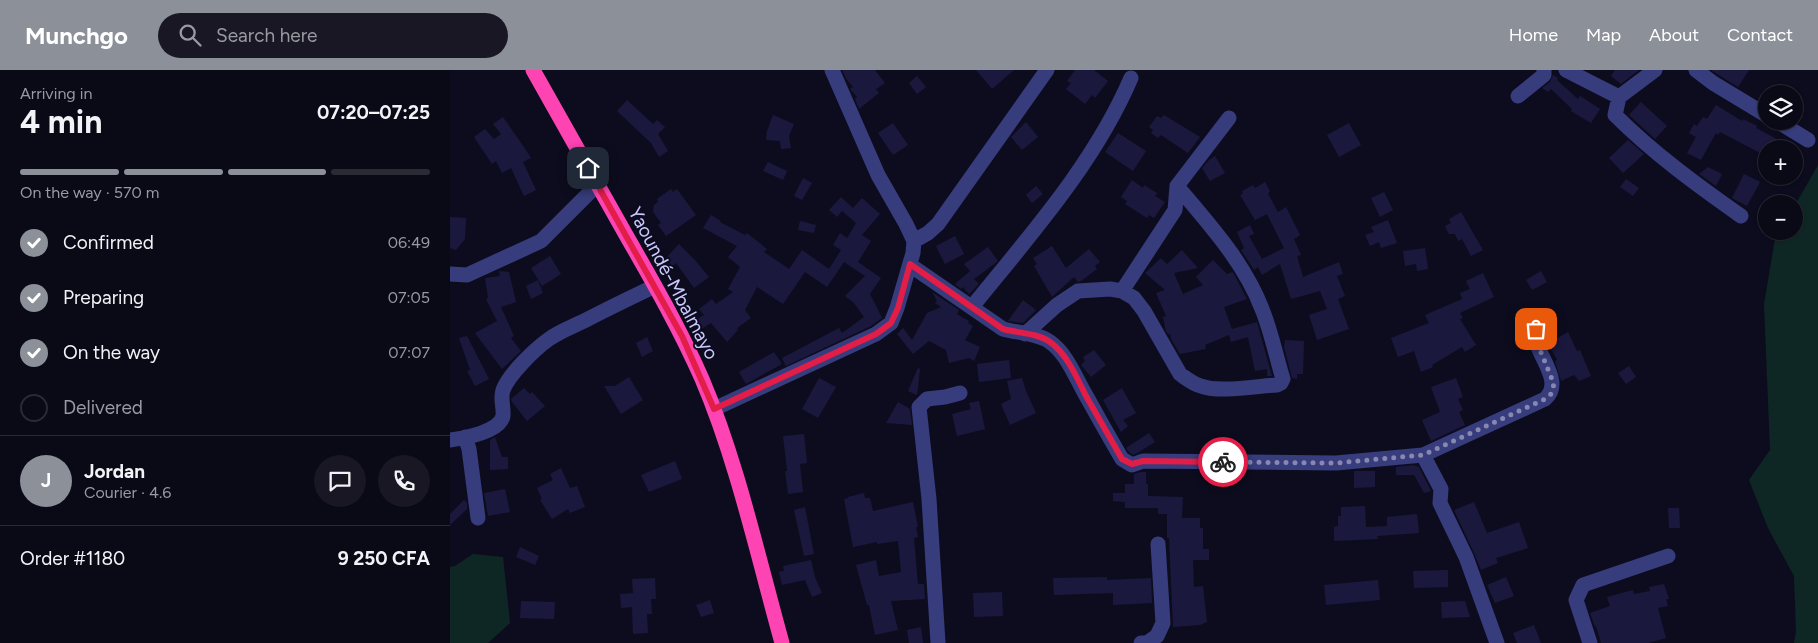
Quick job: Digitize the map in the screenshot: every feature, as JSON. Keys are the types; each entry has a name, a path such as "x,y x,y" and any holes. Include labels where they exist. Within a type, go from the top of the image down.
{"highway":[{"name":"Yaoundé-Mbalmayo","path":"533,70 682,336 714,409 737,482 782,643"}],"street":[{"path":"714,409 876,334 891,323 898,308 914,242 906,224 878,176 832,70"},
{"path":"914,242 938,224 1047,70"},
{"path":"1518,96 1544,75 1544,70"},
{"path":"1566,70 1618,97"},
{"path":"1656,70 1618,97 1615,115 1683,175 1741,216"},
{"path":"1696,70 1713,83 1758,110"},
{"path":"972,307 1058,200 1100,140 1118,108 1131,78"},
{"path":"1122,291 1175,210 1177,186 1228,118"},
{"path":"1792,130 1808,140"},
{"path":"450,274 467,275 541,241 598,184"},
{"path":"1025,334 1057,305 1078,292 1110,289 1122,291 1134,298 1144,311 1180,374 1190,381 1202,387 1227,388 1277,385 1281,383 1283,379 1262,309 1251,287 1221,237 1177,186"},
{"path":"910,264 1003,329 1040,336 1060,351 1122,459 1132,464 1143,461 1336,463 1423,455 1545,399 1551,394 1554,384 1536,340 1536,317"},
{"path":"457,439 492,430 499,425 503,411 501,399 508,380 549,339 655,286"},
{"path":"938,643 929,499 919,407 927,399 960,393"},
{"path":"457,439 469,449 478,518"},
{"path":"1423,455 1441,489 1440,503 1466,557 1497,643"},
{"path":"1141,643 1157,636 1163,623 1158,544"},
{"path":"1590,643 1576,600 1583,585 1668,556"}],"green space":[{"path":"1818,165 1818,643 1794,643 1796,632 1794,576 1768,528 1749,480 1770,450 1764,304 1775,240 1803,240 1803,195 1801,195"},
{"path":"473,554 503,557 510,623 488,643 450,643 450,567 455,566"}],"building":[{"path":"842,70 875,70 885,83 876,89 879,93 859,109 855,99 857,97 850,89 853,87"},
{"path":"976,70 1014,70 992,89"},
{"path":"1075,70 1094,70 1108,81 1095,98 1092,95 1085,104 1066,89 1071,83 1067,81"},
{"path":"1615,70 1639,70 1621,84 1611,76"},
{"path":"1711,70 1749,70 1738,87"},
{"path":"1553,75 1578,99 1580,96 1600,109 1591,123 1571,111 1572,109 1551,89 1548,92 1542,88 1550,82"},
{"path":"917,76 926,87 917,94 909,83"},
{"path":"627,100 653,124 657,120 665,127 658,134 668,151 659,157 651,143 617,111"},
{"path":"1641,102 1667,126 1655,139 1629,115"},
{"path":"1716,105 1742,121 1743,119 1757,126 1758,130 1778,140 1758,140 1758,152 1720,132 1718,135 1716,133 1701,160 1687,153 1696,137 1689,133 1694,124 1697,126 1703,117 1707,119"},
{"path":"773,115 794,124 789,136 791,148 781,149 780,141 766,140"},
{"path":"1164,115 1200,137 1188,153 1161,135 1158,138 1151,133 1153,130 1149,127 1157,116 1161,118"},
{"path":"503,117 531,158 523,162 536,190 524,196 511,168 502,173 496,161 492,164 474,137 485,129 494,139 501,134 493,124"},
{"path":"1026,122 1038,137 1022,150 1011,137"},
{"path":"893,123 908,145 893,155 878,133"},
{"path":"1349,123 1361,145 1339,157 1327,135"},
{"path":"1118,133 1146,151 1133,171 1105,152"},
{"path":"1628,140 1644,154 1623,173 1609,158"},
{"path":"1215,156 1225,173 1210,181 1202,168"},
{"path":"768,162 787,171 783,180 763,171"},
{"path":"1708,167 1722,174 1716,186 1699,174"},
{"path":"1744,174 1758,181 1758,185 1747,206 1732,198"},
{"path":"803,178 812,183 802,200 794,196"},
{"path":"1626,179 1639,188 1633,196 1620,187"},
{"path":"1132,180 1143,188 1144,185 1157,193 1155,196 1165,202 1154,218 1149,215 1147,218 1125,204 1127,201 1121,197"},
{"path":"1265,182 1270,191 1268,194 1278,212 1286,207 1300,235 1294,239 1301,255 1297,256 1303,277 1339,262 1343,274 1337,276 1345,296 1338,299 1349,329 1317,340 1309,315 1327,309 1320,291 1291,299 1280,264 1262,275 1258,267 1254,270 1241,250 1244,248 1237,232 1250,225 1254,234 1249,236 1262,259 1284,248 1267,214 1255,220 1240,195 1243,194 1242,191 1253,185 1255,188"},
{"path":"1036,186 1043,194 1032,203 1026,195"},
{"path":"671,189 673,192 677,189 696,215 666,236 658,225 661,223 653,212 654,205 658,202 657,199"},
{"path":"1384,192 1393,210 1380,217 1371,198"},
{"path":"841,197 853,208 862,198 880,214 862,235 871,241 858,262 881,278 870,294 882,318 871,326 786,366 782,358 839,328 842,333 864,317 854,303 845,296 865,276 844,262 827,287 805,272 783,304 757,287 745,310 751,318 737,328 738,330 727,342 711,323 700,330 694,321 704,315 699,309 712,299 716,304 733,292 728,289 740,267 728,257 737,246 703,228 711,215 745,235 747,233 767,249 764,252 789,269 802,250 829,269 841,250 833,245 840,233 847,238 856,223 842,211 837,217 829,210"},
{"path":"1461,212 1483,250 1471,256 1462,239 1458,241 1455,234 1449,234 1445,226 1451,223 1449,219"},
{"path":"450,217 466,218 465,239 456,250 450,248"},
{"path":"1388,220 1397,243 1381,248 1379,242 1370,246 1365,235 1374,232 1371,227"},
{"path":"800,221 816,225 814,233 798,230"},
{"path":"955,236 964,254 945,264 936,246"},
{"path":"679,244 709,277 694,288 676,263 673,266 665,259"},
{"path":"1052,246 1066,268 1089,249 1100,262 1095,266 1097,269 1081,281 1078,282 1074,277 1052,297 1034,266 1037,264 1033,258"},
{"path":"988,247 998,261 974,279 979,284 969,294 963,287 961,289 955,284 970,271 964,264"},
{"path":"1425,248 1428,269 1417,271 1416,264 1405,266 1403,251"},
{"path":"1182,250 1198,268 1174,273 1183,294 1203,285 1196,277 1213,260 1227,274 1233,272 1247,299 1224,307 1232,329 1257,322 1272,376 1267,376 1267,369 1255,371 1248,337 1231,342 1229,335 1205,345 1206,349 1180,354 1170,334 1166,331 1163,317 1166,316 1156,293 1165,290 1145,273 1161,258 1167,264"},
{"path":"550,256 561,274 542,286 531,268"},
{"path":"499,271 509,272 516,302 501,307 514,336 511,338 521,351 502,369 475,333 497,321 486,299 488,298 485,278 500,276"},
{"path":"1541,271 1547,282 1532,290 1526,280"},
{"path":"1483,273 1494,297 1460,313 1463,318 1460,319 1476,345 1465,352 1462,347 1432,365 1433,367 1421,372 1414,351 1398,357 1391,338 1429,323 1425,315 1462,299 1460,293 1470,289 1466,281"},
{"path":"538,280 543,293 531,299 526,286"},
{"path":"932,292 959,310 957,314 969,321 968,323 973,326 965,340 980,347 974,361 969,358 949,363 946,350 929,341 913,354 897,334 903,328 912,340 927,313 941,307 935,303 937,301"},
{"path":"1023,300 1036,310 1023,323 1008,321"},
{"path":"1568,332 1577,351 1580,350 1591,376 1579,381 1574,375 1561,381 1555,361 1557,360 1548,343"},
{"path":"467,336 489,379 475,386 467,371 470,370 459,338"},
{"path":"647,337 653,351 642,357 636,343"},
{"path":"1285,340 1304,341 1303,374 1297,374 1297,379 1292,378 1284,347"},
{"path":"1094,350 1106,365 1091,377 1081,365 1085,361 1083,357"},
{"path":"774,352 782,364 746,384 739,372"},
{"path":"1009,360 1011,378 979,382 977,364"},
{"path":"1629,366 1636,377 1626,384 1618,373"},
{"path":"918,368 920,369 917,395 908,391"},
{"path":"629,377 643,400 621,414 604,386 615,386"},
{"path":"819,378 836,387 818,418 802,409"},
{"path":"1022,378 1036,413 1010,425 1001,404 1011,399 1007,381"},
{"path":"1456,378 1463,397 1458,399 1463,410 1459,412 1465,425 1431,441 1422,420 1440,412 1431,387"},
{"path":"524,388 530,394 532,392 545,406 527,421 511,399"},
{"path":"1122,388 1136,413 1123,420 1128,426 1121,432 1103,400"},
{"path":"979,401 985,429 957,436 952,414 971,409 969,403"},
{"path":"898,402 910,409 912,425 886,423"},
{"path":"1149,433 1155,442 1133,455 1129,452 1126,448"},
{"path":"804,434 807,463 800,464 803,492 788,494 783,436"},
{"path":"495,437 502,457 508,457 508,469 490,470 490,440"},
{"path":"675,461 682,479 649,492 641,475"},
{"path":"1413,465 1419,467 1431,491 1424,493 1414,475 1396,475 1396,467"},
{"path":"561,468 570,488 577,486 585,507 570,513 568,509 552,519 540,500 542,499 537,488 553,480 550,474"},
{"path":"1354,471 1375,471 1375,487 1354,488"},
{"path":"1146,472 1148,496 1183,497 1182,518 1200,518 1200,528 1203,528 1203,549 1209,549 1209,560 1193,560 1194,587 1203,586 1207,622 1200,625 1173,627 1167,514 1158,514 1158,508 1125,508 1125,502 1113,501 1113,493 1125,493 1125,484 1134,484 1134,474"},
{"path":"505,489 510,512 488,516 484,493"},
{"path":"864,493 865,498 870,498 873,511 913,502 918,527 916,527 918,537 914,538 918,584 924,584 925,599 891,601 898,630 875,635 869,605 867,605 856,565 876,560 879,576 901,572 898,541 877,544 877,542 853,547 844,499"},
{"path":"464,500 467,503 467,509 450,525 450,514"},
{"path":"1474,502 1487,533 1519,522 1528,548 1496,558 1498,563 1481,570 1454,510"},
{"path":"1365,506 1366,527 1387,526 1387,517 1417,514 1419,533 1377,536 1378,539 1334,541 1334,527 1338,526 1338,516 1341,516 1341,507"},
{"path":"805,507 814,554 804,556 794,510"},
{"path":"1668,508 1679,508 1680,528 1669,528"},
{"path":"520,547 539,556 535,565 516,557"},
{"path":"811,560 815,577 822,593 812,597 805,580 782,585 779,572 784,571 783,566"},
{"path":"1448,570 1448,587 1414,588 1413,571"},
{"path":"1107,577 1107,580 1151,578 1152,603 1113,605 1113,593 1054,595 1053,578"},
{"path":"1506,577 1514,596 1495,603 1487,585"},
{"path":"655,578 656,599 651,599 652,614 647,614 648,633 633,634 632,607 621,608 620,594 633,593 632,579"},
{"path":"1378,580 1380,600 1326,605 1324,585"},
{"path":"1664,584 1669,599 1666,599 1668,606 1658,608 1666,638 1648,643 1601,643 1590,613 1610,606 1607,597 1633,590 1634,594 1650,591 1649,587"},
{"path":"1002,592 1003,616 974,617 973,593"},
{"path":"710,600 714,613 701,617 696,605"},
{"path":"521,601 555,602 554,619 520,618"},
{"path":"1465,601 1470,617 1442,618 1441,602"},
{"path":"1534,625 1541,643 1517,643 1513,633"},
{"path":"921,627 923,643 909,643 907,630"}],"way so far":[{"path":"1223,462 1336,463 1423,455 1545,399 1551,394 1554,384 1536,340 1536,329"}],"route":[{"path":"588,168 682,336 714,409 876,334 891,323 898,308 910,264 1003,329 1019,334 1040,336 1060,351 1122,459 1132,464 1143,461 1223,462"}]}
